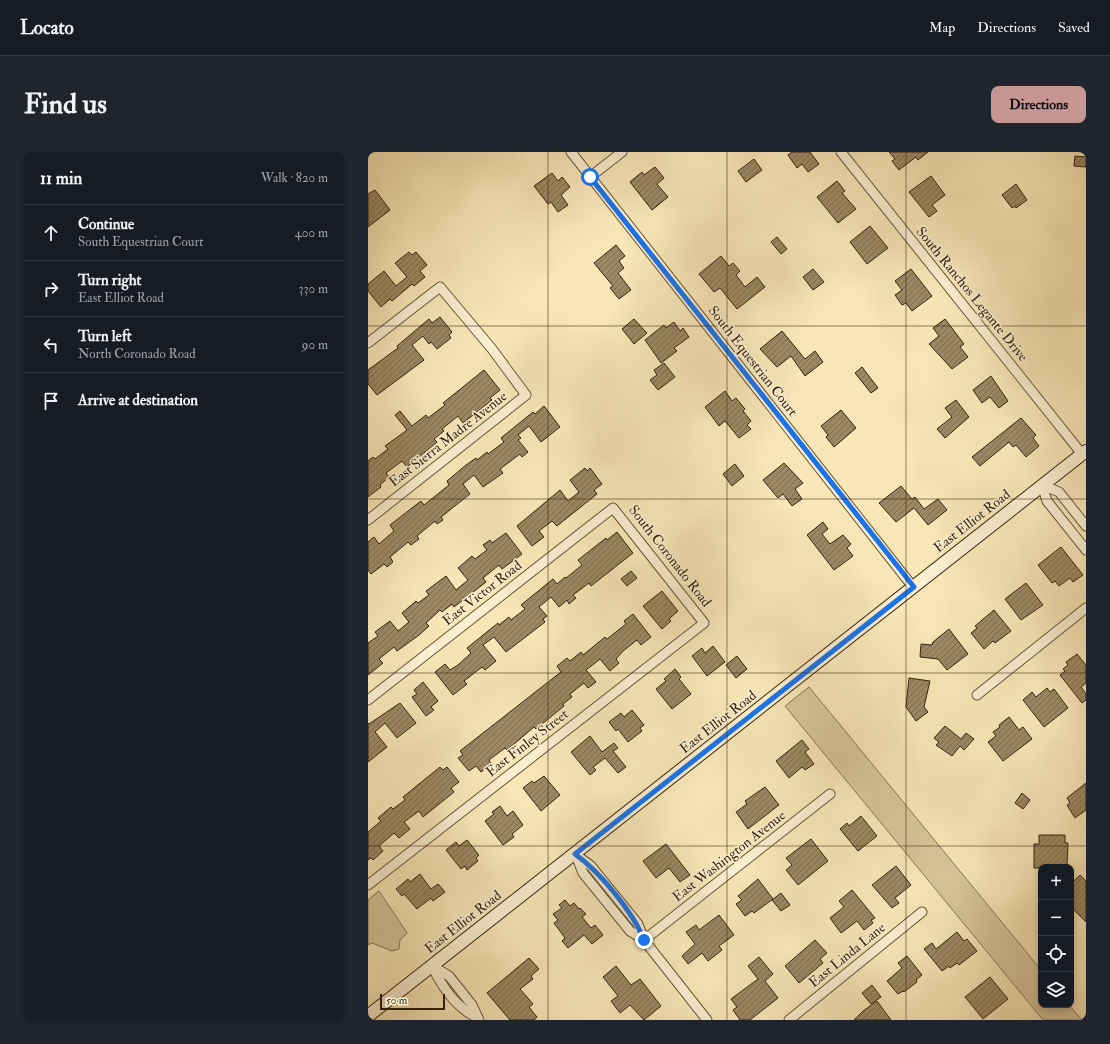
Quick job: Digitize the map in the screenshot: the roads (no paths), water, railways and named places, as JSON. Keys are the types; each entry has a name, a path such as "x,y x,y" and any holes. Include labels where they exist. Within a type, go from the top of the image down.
{"main road":[{"name":"East Elliot Road","path":"368,1016 1084,452"}],"street":[{"name":"South Equestrian Court","path":"571,152 914,587"},
{"path":"590,177 622,152"},
{"name":"South Ranchos Legante Drive","path":"840,152 1084,452"},
{"name":"East Sierra Madre Avenue","path":"368,343 440,287 492,349 526,395 368,520"},
{"path":"1042,485 1059,492 1086,526"},
{"path":"1042,485 1047,501 1086,550"},
{"name":"South Coronado Road","path":"613,508 704,622"},
{"name":"East Victor Road","path":"368,700 613,508"},
{"path":"977,695 1086,608"},
{"name":"East Finley Street","path":"368,885 704,622"},
{"name":"East Washington Avenue","path":"644,940 830,794"},
{"path":"575,854 583,873 630,931 644,940 707,1020"},
{"name":"East Linda Lane","path":"789,1020 922,912"},
{"path":"432,966 449,976 472,1005 479,1019"}]}
